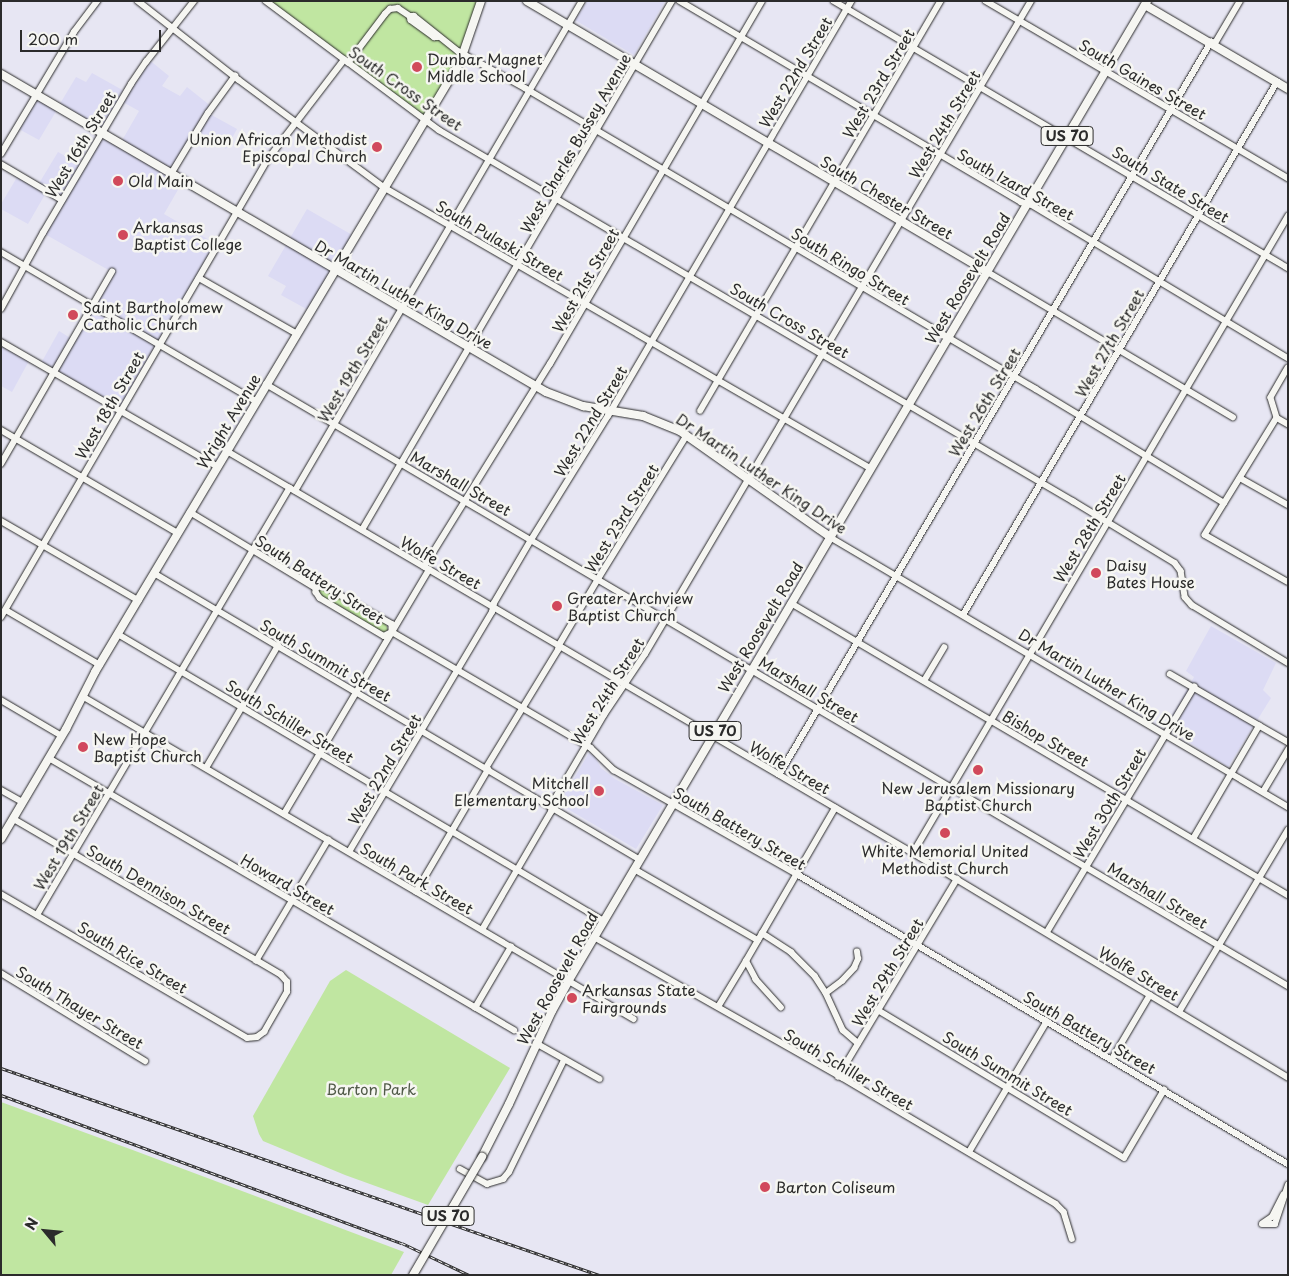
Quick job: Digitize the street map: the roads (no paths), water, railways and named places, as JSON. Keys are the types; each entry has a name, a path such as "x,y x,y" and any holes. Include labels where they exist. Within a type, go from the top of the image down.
{"main road":[{"name":"Wright Avenue","path":"1,839 62,736 100,665 217,466 425,121 463,54 481,1"},
{"name":"South Chester Street","path":"527,1 986,271"},
{"path":"1144,2 1288,89"},
{"name":"West Roosevelt Road","path":"413,1275 482,1157 569,980 986,271 1067,137 1144,2"},
{"name":"Dr Martin Luther King Drive","path":"1,74 334,270 536,386 565,401 651,418 687,435 830,537"}],"street":[{"path":"1,154 74,32 97,1"},
{"name":"South Pulaski Street","path":"138,1 385,188 870,468"},
{"name":"West 16th Street","path":"1,309 62,200 137,74 194,1"},
{"name":"South Cross Street","path":"266,1 425,121 1041,482 1175,563 1181,571 1185,597 1192,605 1288,663"},
{"name":"West 19th Street","path":"37,915 253,550 335,423 403,309 582,1"},
{"name":"West Charles Bussey Avenue","path":"362,530 672,1"},
{"name":"South Izard Street","path":"680,1 940,155 1160,281 1288,358"},
{"name":"West 21st Street","path":"284,814 392,632 464,500 586,305 623,238 762,1"},
{"name":"South State Street","path":"834,1 1288,268"},
{"name":"West 22nd Street","path":"349,852 492,612 493,606 531,540 611,411 852,1"},
{"name":"West 23rd Street","path":"700,410 941,1"},
{"name":"South Gaines Street","path":"986,1 1288,178"},
{"name":"West 24th Street","path":"482,930 586,745 666,619 1031,1"},
{"name":"West 26th Street","path":"779,775 1132,175 1212,43 1240,1"},
{"name":"West 18th Street","path":"1,617 268,159 296,122 390,9 398,8 410,16"},
{"name":"South Ringo Street","path":"410,16 419,25 463,54 1014,376 1224,503"},
{"path":"171,174 208,113 235,76"},
{"name":"West 27th Street","path":"963,615 1277,82"},
{"path":"1,164 62,200"},
{"name":"West 28th Street","path":"913,853 1288,216"},
{"path":"1,252 256,401"},
{"name":"South Chester Street","path":"986,271 1233,417"},
{"path":"1,464 112,272"},
{"path":"199,278 296,333"},
{"path":"1,342 217,466"},
{"path":"1288,368 1271,398 1277,418 1288,424"},
{"name":"Marshall Street","path":"266,384 1288,986"},
{"path":"1277,418 1205,534 1288,582"},
{"path":"1,430 178,533"},
{"name":"West 23rd Street","path":"416,892 598,579 687,435"},
{"name":"Wolfe Street","path":"227,451 426,569 493,606 712,737 913,853 1288,1077"},
{"path":"1240,478 1288,505"},
{"name":"South Battery Street","path":"190,512 316,588 320,598 384,636 392,632 523,708 598,753 614,770 797,874 1288,1164"},
{"path":"1,521 138,600"},
{"name":"Dr Martin Luther King Drive","path":"830,537 1288,807"},
{"name":"South Summit Street","path":"154,573 639,859"},
{"path":"316,588 322,585 392,624 392,632"},
{"name":"Bishop Street","path":"791,603 1288,895"},
{"path":"6,610 100,665"},
{"name":"South Schiller Street","path":"118,634 604,921"},
{"path":"206,768 278,646"},
{"path":"924,681 944,648"},
{"path":"1170,674 1288,742"},
{"name":"West 30th Street","path":"1046,932 1194,687"},
{"name":"South Park Street","path":"84,697 634,1019"},
{"path":"1,700 62,736"},
{"path":"1193,839 1259,726"},
{"path":"1263,792 1288,750"},
{"name":"Howard Street","path":"49,758 514,1030"},
{"path":"1,790 23,802"},
{"path":"718,1007 835,808"},
{"name":"South Dennison Street","path":"13,819 281,975 287,985"},
{"path":"1179,1012 1288,830"},
{"path":"256,961 328,840"},
{"path":"634,869 758,940"},
{"name":"West 29th Street","path":"838,1077 957,879"},
{"name":"South Rice Street","path":"1,894 243,1036 252,1038 264,1032 286,996 287,985"},
{"path":"762,933 800,960 826,993 843,1030 858,1043"},
{"name":"South Schiller Street","path":"594,937 969,1152 1062,1209 1072,1239"},
{"path":"475,1008 511,947"},
{"path":"826,993 842,981 854,968 858,959 857,952"},
{"path":"746,960 756,980 782,1008"},
{"name":"South Thayer Street","path":"1,973 145,1061"},
{"path":"1112,1059 1150,995"},
{"name":"South Summit Street","path":"878,1010 1124,1158 1164,1090"},
{"path":"969,1152 1048,1021"},
{"path":"536,1044 600,1079"},
{"path":"460,1169 487,1184 503,1179 509,1172 564,1060"},
{"path":"1288,1184 1275,1224 1262,1224 1272,1217 1288,1184"}],"railway":[{"path":"1,1068 599,1275"},
{"path":"1,1095 402,1243 469,1275"}],"place":[{"name":"Dunbar Magnet Middle School","path":"417,67"},
{"name":"Union African Methodist Episcopal Church","path":"377,147"},
{"name":"Old Main","path":"118,181"},
{"name":"Arkansas Baptist College","path":"123,235"},
{"name":"Saint Bartholomew Catholic Church","path":"73,315"},
{"name":"Daisy Bates House","path":"1096,573"},
{"name":"Greater Archview Baptist Church","path":"557,606"},
{"name":"New Hope Baptist Church","path":"83,747"},
{"name":"New Jerusalem Missionary Baptist Church","path":"978,770"},
{"name":"Mitchell Elementary School","path":"599,791"},
{"name":"White Memorial United Methodist Church","path":"945,833"},
{"name":"Arkansas State Fairgrounds","path":"572,998"},
{"name":"Barton Coliseum","path":"765,1187"}],"park label":[{"name":"Barton Park","path":"371,1089"}]}
